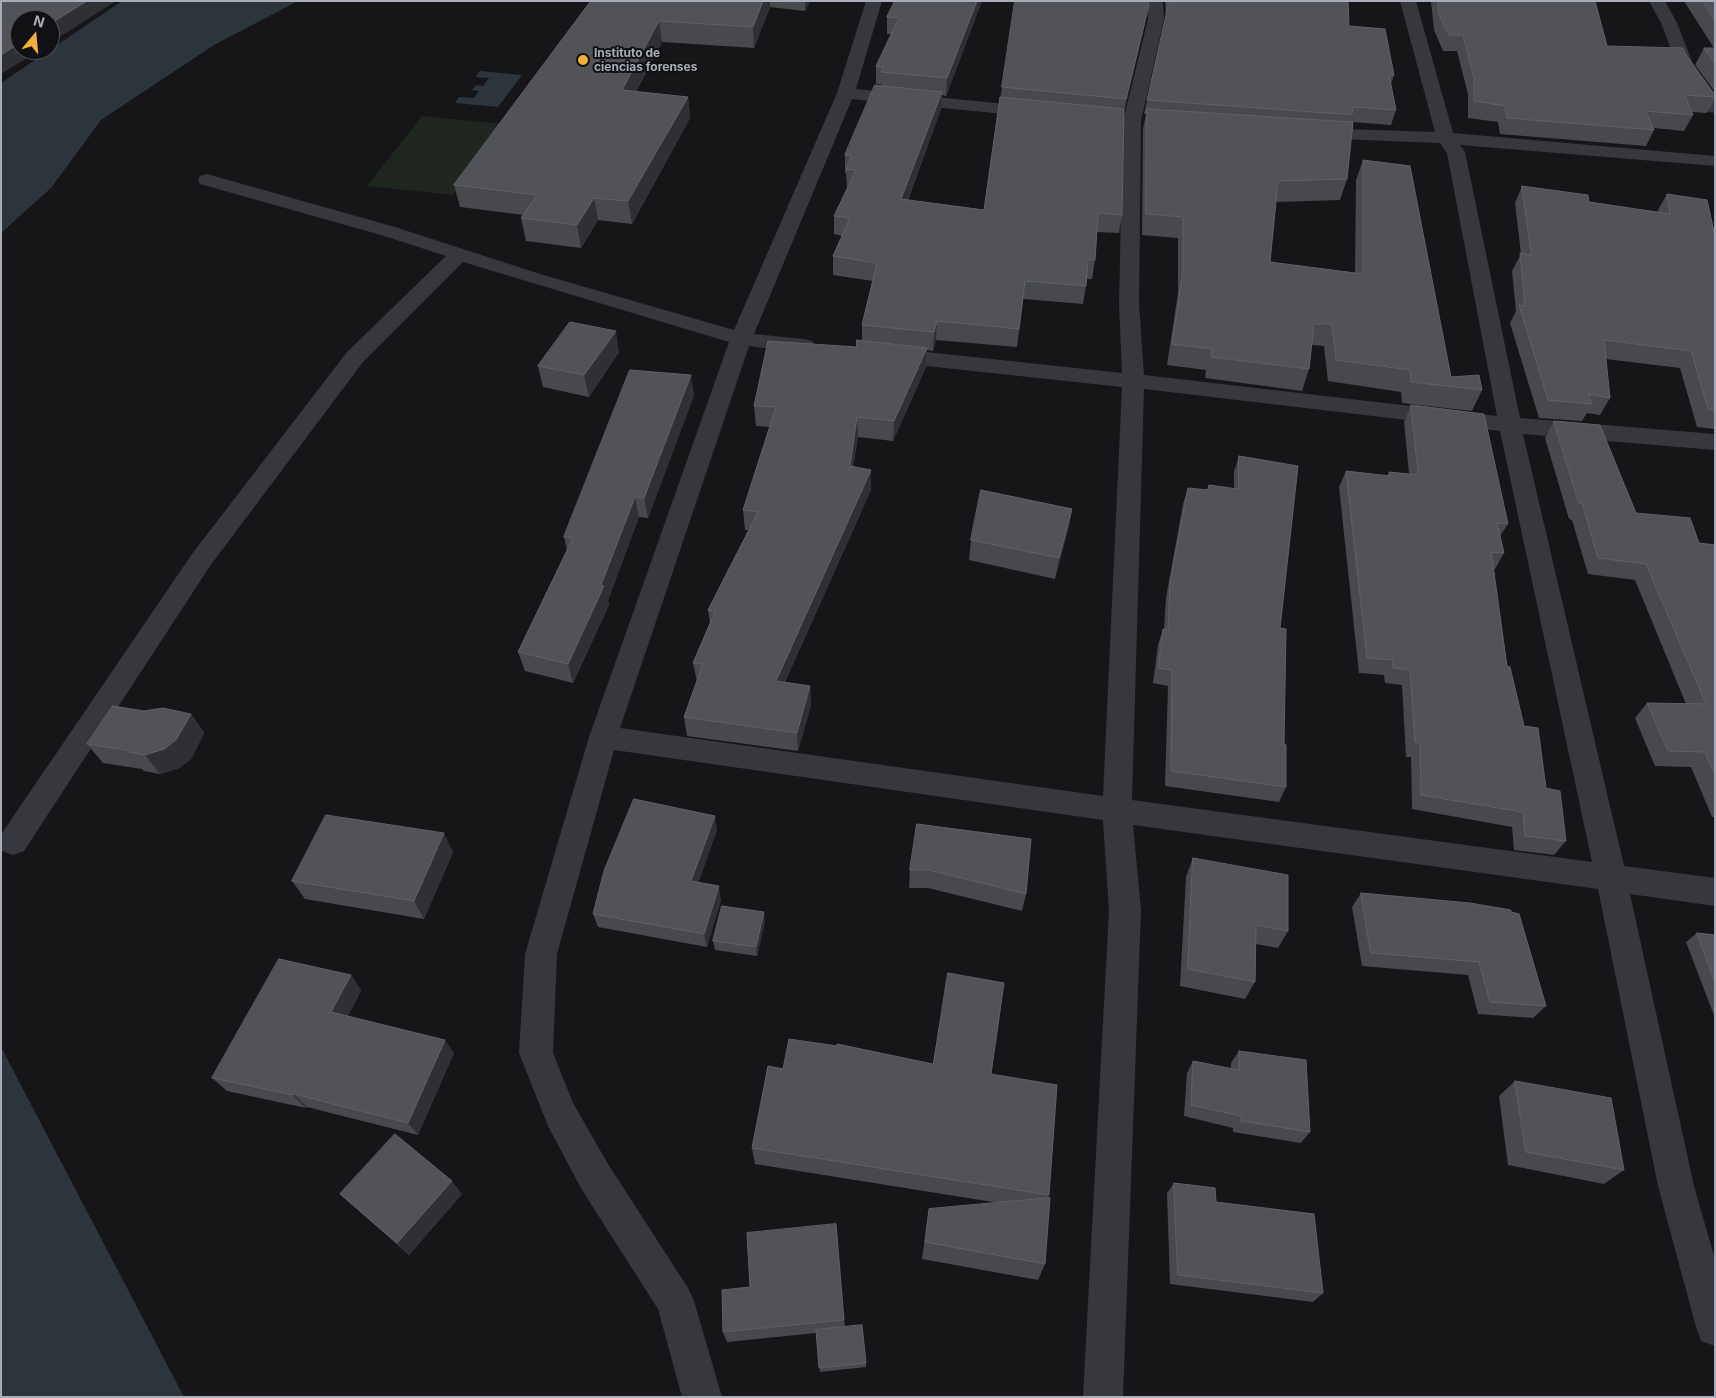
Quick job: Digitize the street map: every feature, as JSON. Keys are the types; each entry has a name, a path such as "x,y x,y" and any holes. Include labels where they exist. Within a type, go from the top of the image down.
{"street":[{"path":"702,1397 675,1301 582,1154 560,1114 536,1053 541,954 604,736 741,339 846,93 874,1"},
{"path":"1103,1397 1125,910 1117,810 1133,381 1129,304 1132,121 1156,19 1155,1"},
{"path":"1408,1 1445,138 1456,152 1510,425 1612,878 1676,1186 1715,1327"},
{"path":"1657,1 1669,23 1687,70 1715,108"},
{"path":"846,93 1053,113"},
{"path":"1112,119 1151,122"},
{"path":"1298,132 1445,138 1715,161"},
{"path":"207,180 388,231 533,278 741,339 829,349"},
{"path":"13,842 201,560 355,357 459,254"},
{"path":"868,353 1133,381 1510,425 1715,442"},
{"path":"604,736 1117,810 1715,892"}],"shaded area":[{"path":"122,1 298,1 214,45 101,120 51,188 1,233 1,83 35,60 60,60 60,43"},
{"path":"480,71 522,75 498,107 455,103 459,97 474,98 479,91 472,90 476,85 483,86 489,78 475,77"},
{"path":"422,116 503,124 453,195 367,186"},
{"path":"1,1047 184,1397 1,1397"}],"building":[{"path":"1,1 87,1 60,18 60,10 10,10 10,49 1,55"},
{"path":"591,1 763,1 753,27 659,21 622,90 688,97 628,201 594,198 577,225 521,218 537,195 454,185"},
{"path":"895,1 977,1 947,78 881,72 883,67 876,66 899,18 887,17"},
{"path":"1015,1 1148,1 1149,5 1126,99 1002,87"},
{"path":"1168,1 1348,1 1349,26 1385,29 1394,75 1389,75 1396,110 1353,107 1352,114 1342,114 1147,100"},
{"path":"1438,1 1595,1 1607,46 1683,48 1715,97 1685,95 1693,115 1646,111 1654,130 1507,118 1505,106 1474,101 1474,78 1463,35 1449,35 1439,15"},
{"path":"1703,1 1715,1 1715,20"},
{"path":"1704,48 1715,48 1715,63"},
{"path":"875,85 942,92 901,199 984,210 1000,97 1124,109 1122,215 1098,213 1095,260 1088,260 1086,286 1025,281 1019,329 937,321 934,332 862,325 877,263 833,256 850,218 834,216 856,170 846,169 852,156 845,155"},
{"path":"1147,109 1353,122 1347,179 1278,181 1270,262 1363,274 1363,160 1410,166 1451,377 1479,375 1482,390 1411,382 1410,370 1336,360 1332,324 1314,324 1309,369 1211,357 1212,349 1172,344 1183,271 1183,217 1146,214"},
{"path":"1522,186 1588,195 1589,202 1670,214 1667,194 1707,200 1715,236 1715,410 1708,409 1691,351 1604,340 1610,398 1588,394 1592,404 1548,400 1519,305 1525,306 1520,253 1531,255"},
{"path":"570,322 616,331 584,375 538,366"},
{"path":"857,340 927,348 894,421 857,417 850,466 871,470 776,681 810,686 797,733 684,717 703,664 693,663 715,612 708,610 758,512 743,510 776,407 754,406 768,341 856,347"},
{"path":"630,370 691,375 644,498 635,497 601,585 604,586 568,664 518,652 573,538 564,537"},
{"path":"1411,405 1484,414 1508,524 1497,523 1504,553 1491,552 1507,666 1510,667 1524,726 1538,728 1546,788 1560,791 1566,841 1525,836 1523,812 1421,795 1420,743 1415,742 1410,670 1393,668 1392,660 1367,658 1346,471 1390,476 1389,472 1418,475"},
{"path":"1554,421 1600,425 1636,513 1690,518 1699,543 1715,545 1715,775 1705,752 1668,751 1647,703 1706,704 1646,564 1598,558 1582,503 1579,503"},
{"path":"1239,456 1298,466 1280,628 1286,629 1284,744 1286,745 1286,787 1171,771 1172,670 1158,668 1163,629 1168,630 1170,582 1188,488 1208,490 1209,485 1238,489"},
{"path":"981,490 1072,509 1059,558 971,540"},
{"path":"113,706 144,711 163,708 191,714 176,740 164,749 145,755 127,750 87,744"},
{"path":"634,799 715,816 691,881 719,886 704,934 593,914 604,871"},
{"path":"326,815 444,833 414,901 292,881"},
{"path":"917,824 1031,839 1026,894 929,870 910,870"},
{"path":"1193,858 1288,875 1288,931 1256,925 1255,982 1188,969"},
{"path":"1361,893 1470,903 1511,910 1511,912 1519,914 1546,1006 1490,1002 1479,962 1371,953"},
{"path":"722,906 764,912 756,947 713,941"},
{"path":"1697,933 1715,935 1715,982"},
{"path":"279,959 351,975 331,1012 445,1040 408,1123 294,1094 212,1078"},
{"path":"948,973 1004,983 991,1074 1057,1085 1049,1195 752,1148 768,1066 783,1069 789,1039 837,1046 837,1044 933,1064"},
{"path":"1239,1051 1306,1060 1310,1132 1241,1121 1241,1116 1191,1105 1193,1061 1239,1070"},
{"path":"1515,1081 1611,1098 1624,1170 1526,1152"},
{"path":"395,1134 452,1181 397,1243 340,1194"},
{"path":"1174,1183 1215,1188 1216,1202 1314,1214 1323,1293 1178,1275"},
{"path":"1050,1198 1045,1264 925,1242 929,1209"},
{"path":"836,1224 844,1320 723,1332 722,1290 750,1287 747,1233"},
{"path":"862,1325 866,1363 819,1368 816,1330"}],"place":[{"name":"Instituto de ciencias forenses","path":"583,60"}]}
